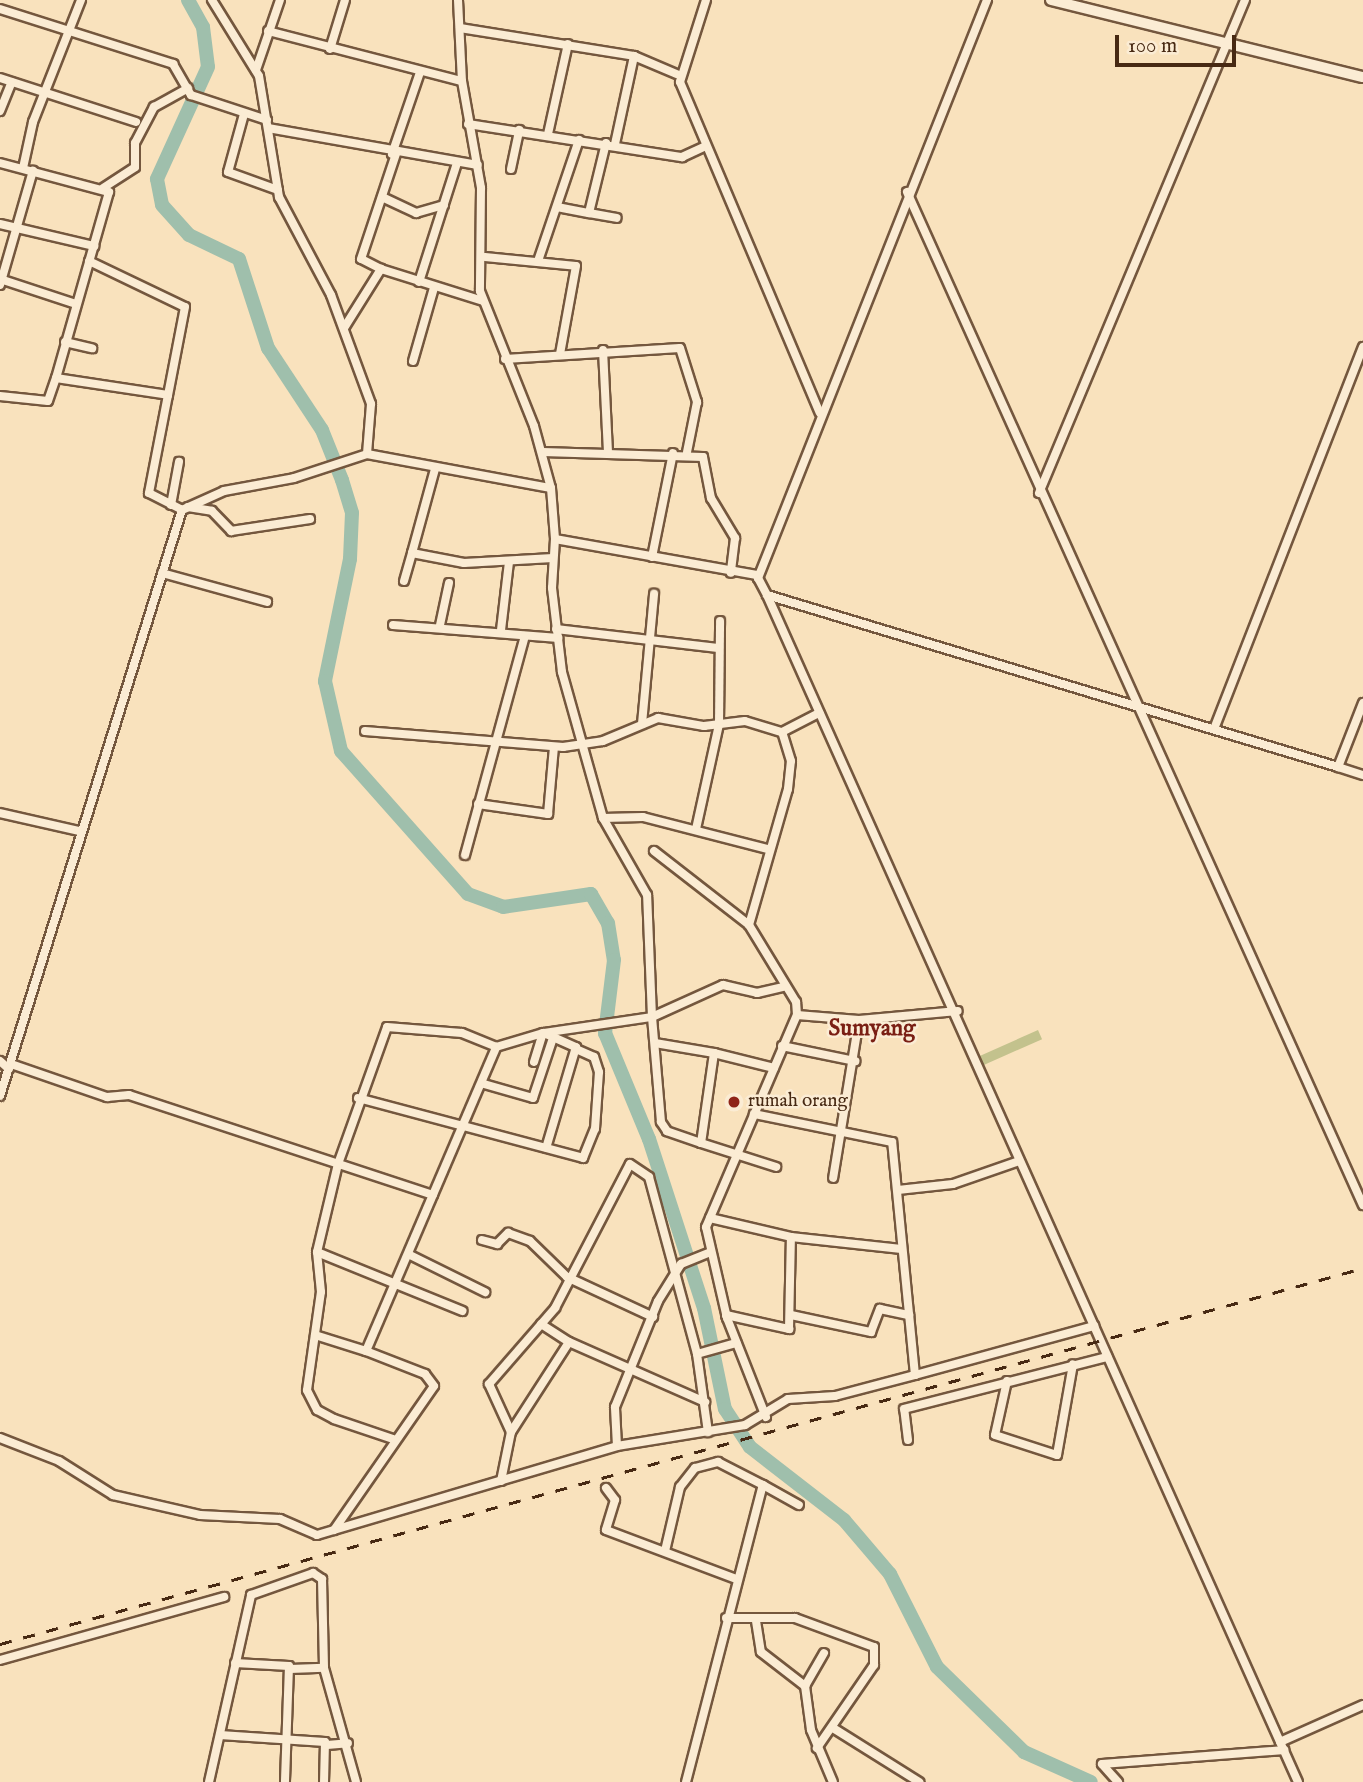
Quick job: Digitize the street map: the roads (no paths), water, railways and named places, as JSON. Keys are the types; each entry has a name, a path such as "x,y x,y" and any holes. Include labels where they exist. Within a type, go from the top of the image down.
{"main road":[{"path":"1051,0 1229,42 1363,78"}],"street":[{"path":"23,169 43,94 65,32 81,0"},
{"path":"212,0 255,70 278,190 344,328 371,404 367,454"},
{"path":"255,70 280,0"},
{"path":"330,49 345,0"},
{"path":"458,0 462,81 468,124 478,165 485,257 483,301 543,452 551,488 555,539 553,558 557,633 582,746 603,818 647,895 652,1017 662,1122 667,1131 776,1167"},
{"path":"706,0 679,75 706,146 820,413"},
{"path":"987,0 907,192 757,575 949,998 958,1011 1019,1161 1298,1782"},
{"path":"1039,492 1245,0"},
{"path":"0,9 65,32 173,64 192,94 264,121 394,154 478,165"},
{"path":"460,28 634,56 679,75"},
{"path":"268,31 462,81"},
{"path":"548,134 568,44"},
{"path":"589,212 634,56"},
{"path":"420,72 361,259 434,288 483,301"},
{"path":"0,78 136,122"},
{"path":"0,111 12,82"},
{"path":"103,188 135,167 135,143 154,107 192,94"},
{"path":"244,114 228,172 278,190"},
{"path":"468,124 611,143 685,157 706,146"},
{"path":"511,169 519,130"},
{"path":"538,261 579,140"},
{"path":"0,163 103,188 110,197 48,401 0,396"},
{"path":"419,282 457,163"},
{"path":"33,170 1,281 76,304"},
{"path":"907,192 1039,492 1138,703 1363,1205"},
{"path":"382,197 416,213 444,205"},
{"path":"557,206 617,218"},
{"path":"0,224 94,246"},
{"path":"485,257 577,267 560,354"},
{"path":"89,261 185,307 149,491 170,505 212,511 231,531 310,519"},
{"path":"344,328 381,269"},
{"path":"413,361 434,288"},
{"path":"65,342 92,348"},
{"path":"1214,729 1363,347"},
{"path":"505,359 603,350 681,349 697,402 687,452"},
{"path":"603,350 608,451"},
{"path":"56,378 168,395"},
{"path":"543,452 687,452 705,459 711,498 733,533 731,573"},
{"path":"652,557 673,453"},
{"path":"0,1096 79,831 185,509 224,491 317,472 367,454 435,469 551,488"},
{"path":"170,505 180,463"},
{"path":"404,581 435,469"},
{"path":"555,539 731,573 757,575"},
{"path":"412,553 447,561 509,562 553,558"},
{"path":"501,630 509,562"},
{"path":"162,573 267,602"},
{"path":"440,625 449,583"},
{"path":"642,724 654,594"},
{"path":"767,595 1138,703 1363,775"},
{"path":"696,829 719,724 720,621"},
{"path":"393,625 440,625 501,630 525,636 557,633 650,639 718,648"},
{"path":"465,855 525,636"},
{"path":"1338,767 1363,704"},
{"path":"365,731 554,747 582,746 658,718 719,724 745,721 782,732 819,713"},
{"path":"750,925 791,770 782,732"},
{"path":"478,804 548,814 554,747"},
{"path":"0,813 79,831"},
{"path":"603,818 643,817 768,849"},
{"path":"654,851 750,925 782,987 796,1002 797,1015 710,1218 710,1252 726,1315 766,1417"},
{"path":"393,1439 317,1410 307,1390 315,1335 317,1252 338,1164 358,1098 389,1026 462,1033 496,1047 544,1033 643,1020 723,985 757,993 782,987"},
{"path":"797,1015 859,1020 958,1011"},
{"path":"833,1178 855,1061 859,1020"},
{"path":"358,1098 466,1123 583,1158 595,1129 599,1072 594,1057 552,1041 544,1033"},
{"path":"534,1062 544,1033"},
{"path":"484,1084 533,1098 552,1041"},
{"path":"655,1043 714,1053 774,1068"},
{"path":"782,1046 855,1061"},
{"path":"366,1351 484,1084 496,1047"},
{"path":"546,1148 576,1049"},
{"path":"701,1143 714,1053"},
{"path":"0,1061 107,1097 129,1095 433,1195"},
{"path":"754,1114 892,1142 915,1375"},
{"path":"898,1190 953,1184 1019,1161"},
{"path":"511,1432 489,1384 541,1324 624,1169 637,1163 649,1177 673,1273 698,1353 712,1432"},
{"path":"710,1218 791,1237 901,1249"},
{"path":"482,1240 497,1244 508,1233 530,1241 567,1277 653,1318"},
{"path":"726,1315 783,1332 791,1315 791,1237"},
{"path":"317,1252 462,1311"},
{"path":"617,1446 615,1407 673,1273 681,1264 710,1252"},
{"path":"410,1255 485,1292"},
{"path":"791,1315 871,1332 880,1309 909,1315"},
{"path":"541,1324 569,1342 705,1402"},
{"path":"0,1438 59,1461 113,1495 200,1515 279,1520 310,1535 617,1446 745,1425 766,1417 788,1399 845,1394 1094,1326"},
{"path":"315,1335 425,1374 434,1386 393,1439 334,1530"},
{"path":"501,1481 511,1432 569,1342"},
{"path":"698,1353 735,1343"},
{"path":"908,1440 903,1412 915,1406 1107,1357"},
{"path":"1007,1381 995,1435 1057,1455 1073,1364"},
{"path":"665,1551 680,1488 695,1468 718,1462 799,1505"},
{"path":"686,1782 734,1578 763,1485"},
{"path":"606,1488 615,1500 603,1527 734,1578"},
{"path":"209,1782 251,1595 313,1573 322,1579 324,1668 348,1743 356,1782"},
{"path":"0,1660 223,1597"},
{"path":"726,1618 756,1621 795,1618 874,1647 874,1665 817,1748"},
{"path":"756,1621 761,1652 805,1686"},
{"path":"824,1653 805,1686 817,1748 833,1782"},
{"path":"235,1663 289,1669 324,1668"},
{"path":"285,1782 289,1738 289,1669"},
{"path":"1118,1782 1102,1764 1282,1746 1363,1704"},
{"path":"832,1728 919,1782"},
{"path":"220,1735 289,1738 327,1745 348,1743"},
{"path":"324,1782 327,1745"}],"waterway":[{"path":"188,0 203,27 208,67 157,179 162,205 189,235 239,259 268,348 322,430 342,480 352,513 350,559 325,681 341,751 468,894 503,907 591,894 608,923 614,960 605,1033 649,1139 704,1308 725,1409 750,1447 844,1520 890,1574 937,1667 1024,1752 1091,1782"}],"railway":[{"path":"0,1644 1363,1268"}],"place":[{"name":"rumah orang","path":"734,1102"}],"district":[{"name":"Sumyang","path":"872,1029"}]}
